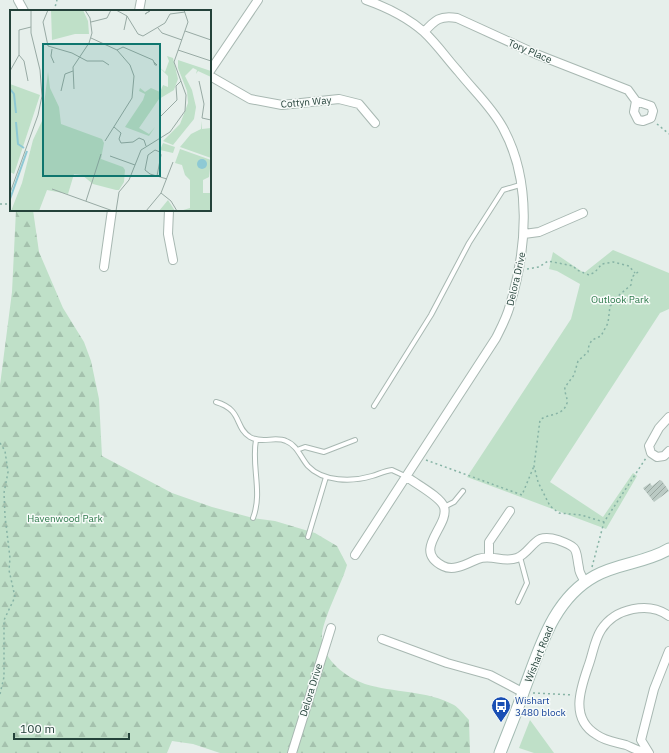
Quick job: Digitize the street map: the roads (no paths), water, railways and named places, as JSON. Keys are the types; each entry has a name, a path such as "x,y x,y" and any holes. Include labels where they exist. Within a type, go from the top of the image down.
{"street":[{"path":"18,0 23,10"},
{"path":"139,10 141,0"},
{"path":"211,70 258,0"},
{"name":"Delora Drive","path":"355,556 496,338 510,307 520,267 524,234 520,184 511,147 498,120 424,32 386,8 366,0"},
{"name":"Tory Place","path":"424,32 436,19 446,16 457,18 536,54 628,90 636,101 651,106 653,111 651,118 643,121 638,120 634,112 636,101"},
{"name":"Cottyn Way","path":"211,77 250,99 282,105 339,99 359,104 375,123"},
{"path":"104,267 112,211"},
{"path":"169,211 168,234 173,260"},
{"path":"524,234 539,232 583,213"},
{"path":"669,417 659,428 650,442 651,453 661,457 669,451"},
{"path":"407,477 438,499 444,507 444,518 432,541 431,550 435,560 443,566 454,568 489,557 508,560 520,557 542,539 549,538 570,544 577,553 579,571 585,582"},
{"path":"489,557 490,542 510,511"},
{"name":"Wishart Road","path":"500,753 547,630 560,607 573,592 596,575 655,557 669,548"},
{"path":"649,753 596,735 588,727 580,710 579,696 594,645 602,629 608,622 618,615 638,608 654,609 669,616"},
{"name":"Delora Drive","path":"292,753 331,628"},
{"path":"382,639 447,663 490,675 524,692"},
{"path":"649,753 641,740 654,689 669,652"},
{"path":"626,745 641,740"}],"lane":[{"path":"374,406 431,315 469,243 503,190 520,184"},
{"path":"216,402 233,410 243,430 256,440 287,441 297,450 309,467 326,477 338,480 366,478 392,470 407,477"},
{"path":"253,518 258,506 254,453 256,440"},
{"path":"297,450 305,447 318,451 329,452 355,440"},
{"path":"308,537 326,477"},
{"path":"444,507 454,502 463,491"},
{"path":"518,602 527,583 520,557"}],"place":[{"name":"Wishart 3480 block","path":"501,723"}],"park label":[{"name":"Outlook Park","path":"620,299"},
{"name":"Havenwood Park","path":"65,518"}]}
